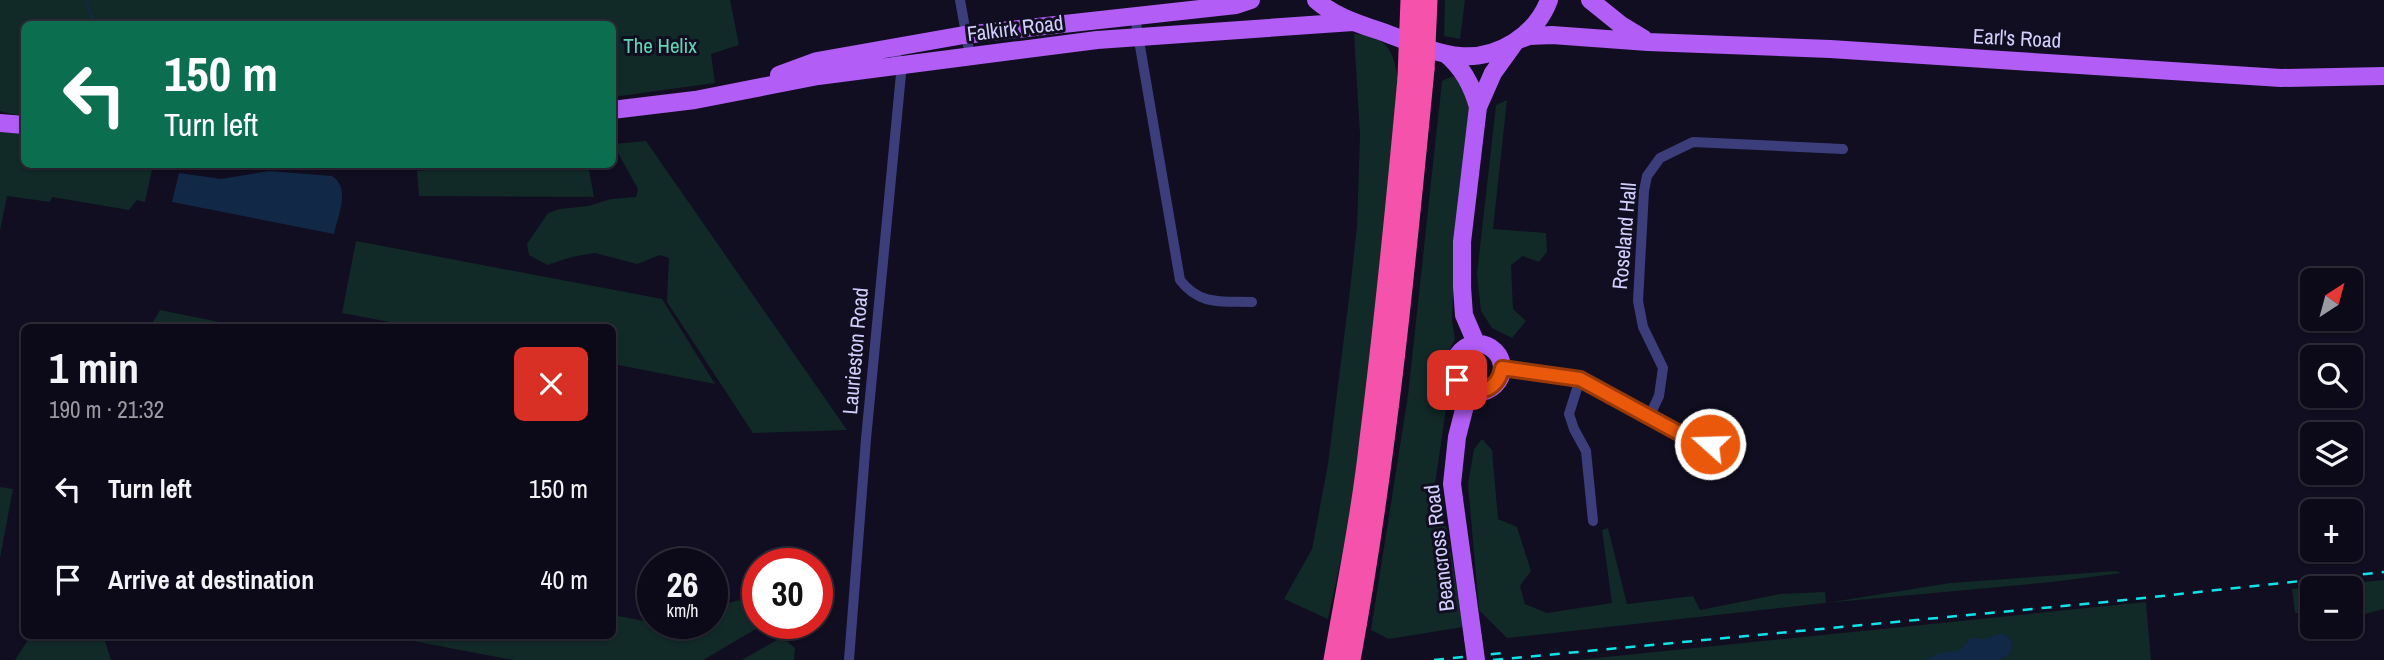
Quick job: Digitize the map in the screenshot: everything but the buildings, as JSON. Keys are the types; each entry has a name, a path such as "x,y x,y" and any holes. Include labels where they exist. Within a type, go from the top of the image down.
{"highway":[{"path":"1351,660 1349,624 1389,269 1410,0"},
{"path":"1333,660 1349,624 1388,427 1408,259 1425,69 1428,0"}],"main road":[{"name":"Falkirk Road","path":"726,93 817,61 894,47 964,35 1236,5 1251,0"},
{"path":"1316,0 1353,22 1446,54 1467,78 1478,107"},
{"path":"1476,343 1464,315 1462,242 1478,107 1492,75 1517,41 1535,26 1549,0"},
{"path":"1590,0 1648,42"},
{"name":"Falkirk Road","path":"616,110 695,100 818,76 1138,36 1353,22"},
{"name":"Earl's Road","path":"1446,54 1475,56 1541,34 1648,42 1830,49 2281,78 2384,76"},
{"path":"1476,343 1485,344 1495,351 1502,368 1500,376 1490,388 1482,391 1469,390 1457,380 1454,363 1459,352 1476,343"},
{"name":"Beancross Road","path":"1469,390 1457,437 1452,484 1476,660"}],"street":[{"path":"960,0 964,35 970,56"},
{"path":"1135,17 1180,280 1196,297 1209,301 1252,302"},
{"name":"Laurieston Road","path":"849,660 867,433 901,74 894,47"},
{"name":"Roseland Hall","path":"1649,417 1658,396 1663,368 1643,327 1638,301 1644,191 1647,176 1660,158 1693,142 1843,149"},
{"path":"1502,368 1580,379 1690,439 1710,444"},
{"path":"1580,379 1569,414 1586,451 1593,521"}],"green space":[{"name":"The Helix","path":"0,0 730,0 739,45 711,54 715,83 616,97 616,21 21,21 21,116 0,111"},
{"path":"1445,0 1465,0 1460,39 1444,36"},
{"path":"1354,34 1376,38 1388,48 1395,64 1399,85 1369,395 1348,527 1328,619 1284,599 1312,549 1328,464 1349,298 1357,227 1360,135"},
{"path":"1453,76 1467,85 1472,104 1455,249 1452,321 1455,339 1447,355 1443,378 1448,395 1433,498 1447,529 1463,627 1389,639 1371,630 1408,395 1442,81"},
{"path":"1507,100 1493,229 1546,233 1547,252 1539,262 1523,256 1511,265 1513,309 1526,321 1512,338 1492,328 1481,311 1477,274 1496,105"},
{"path":"0,132 21,133 21,168 152,168 145,202 137,200 129,210 52,197 50,202 7,196 0,231"},
{"path":"646,141 847,430 753,433 667,302 669,258 660,255 637,264 595,253 547,265 529,255 527,244 548,213 611,199 636,197 638,189 616,149 616,144"},
{"path":"444,168 589,168 594,197 419,196 417,171"},
{"path":"356,241 662,299 715,384 616,365 616,324 400,324 342,313"},
{"path":"160,310 229,324 152,324"},
{"path":"1482,439 1492,450 1498,519 1517,527 1531,571 1520,586 1525,604 1547,613 1612,603 1602,530 1608,528 1627,604 1693,596 1700,610 1780,594 1825,592 1826,603 1507,638 1479,610 1468,484 1474,449"},
{"path":"0,487 13,489 0,558"},
{"path":"2115,571 2122,573 2052,582 1827,603 1950,583"},
{"path":"2384,580 2384,609 2363,614 2363,582"},
{"path":"2300,588 2300,613 2295,613 2292,589"},
{"path":"742,600 742,637 703,660 513,660 403,639 616,639 616,616 637,620 637,639 728,639 728,603"},
{"path":"2146,602 2151,660 1576,660"},
{"path":"28,639 104,639 111,660 15,660"},
{"path":"779,639 784,639 795,648 794,660 742,660"}],"water":[{"path":"269,171 332,176 338,181 342,202 334,234 172,202 179,173 221,179"},
{"path":"2001,633 2009,637 2012,646 2009,654 2001,660 1925,660 1940,653 1958,651 1971,638 1985,639"}],"waterway":[{"path":"86,0 93,21"}],"railway":[{"path":"1493,660 2106,602 2384,572"},
{"path":"1434,660 1503,653"}],"route":[{"path":"1457,380 1462,387 1482,391 1496,383 1502,368 1580,379 1690,439 1710,444"}]}
